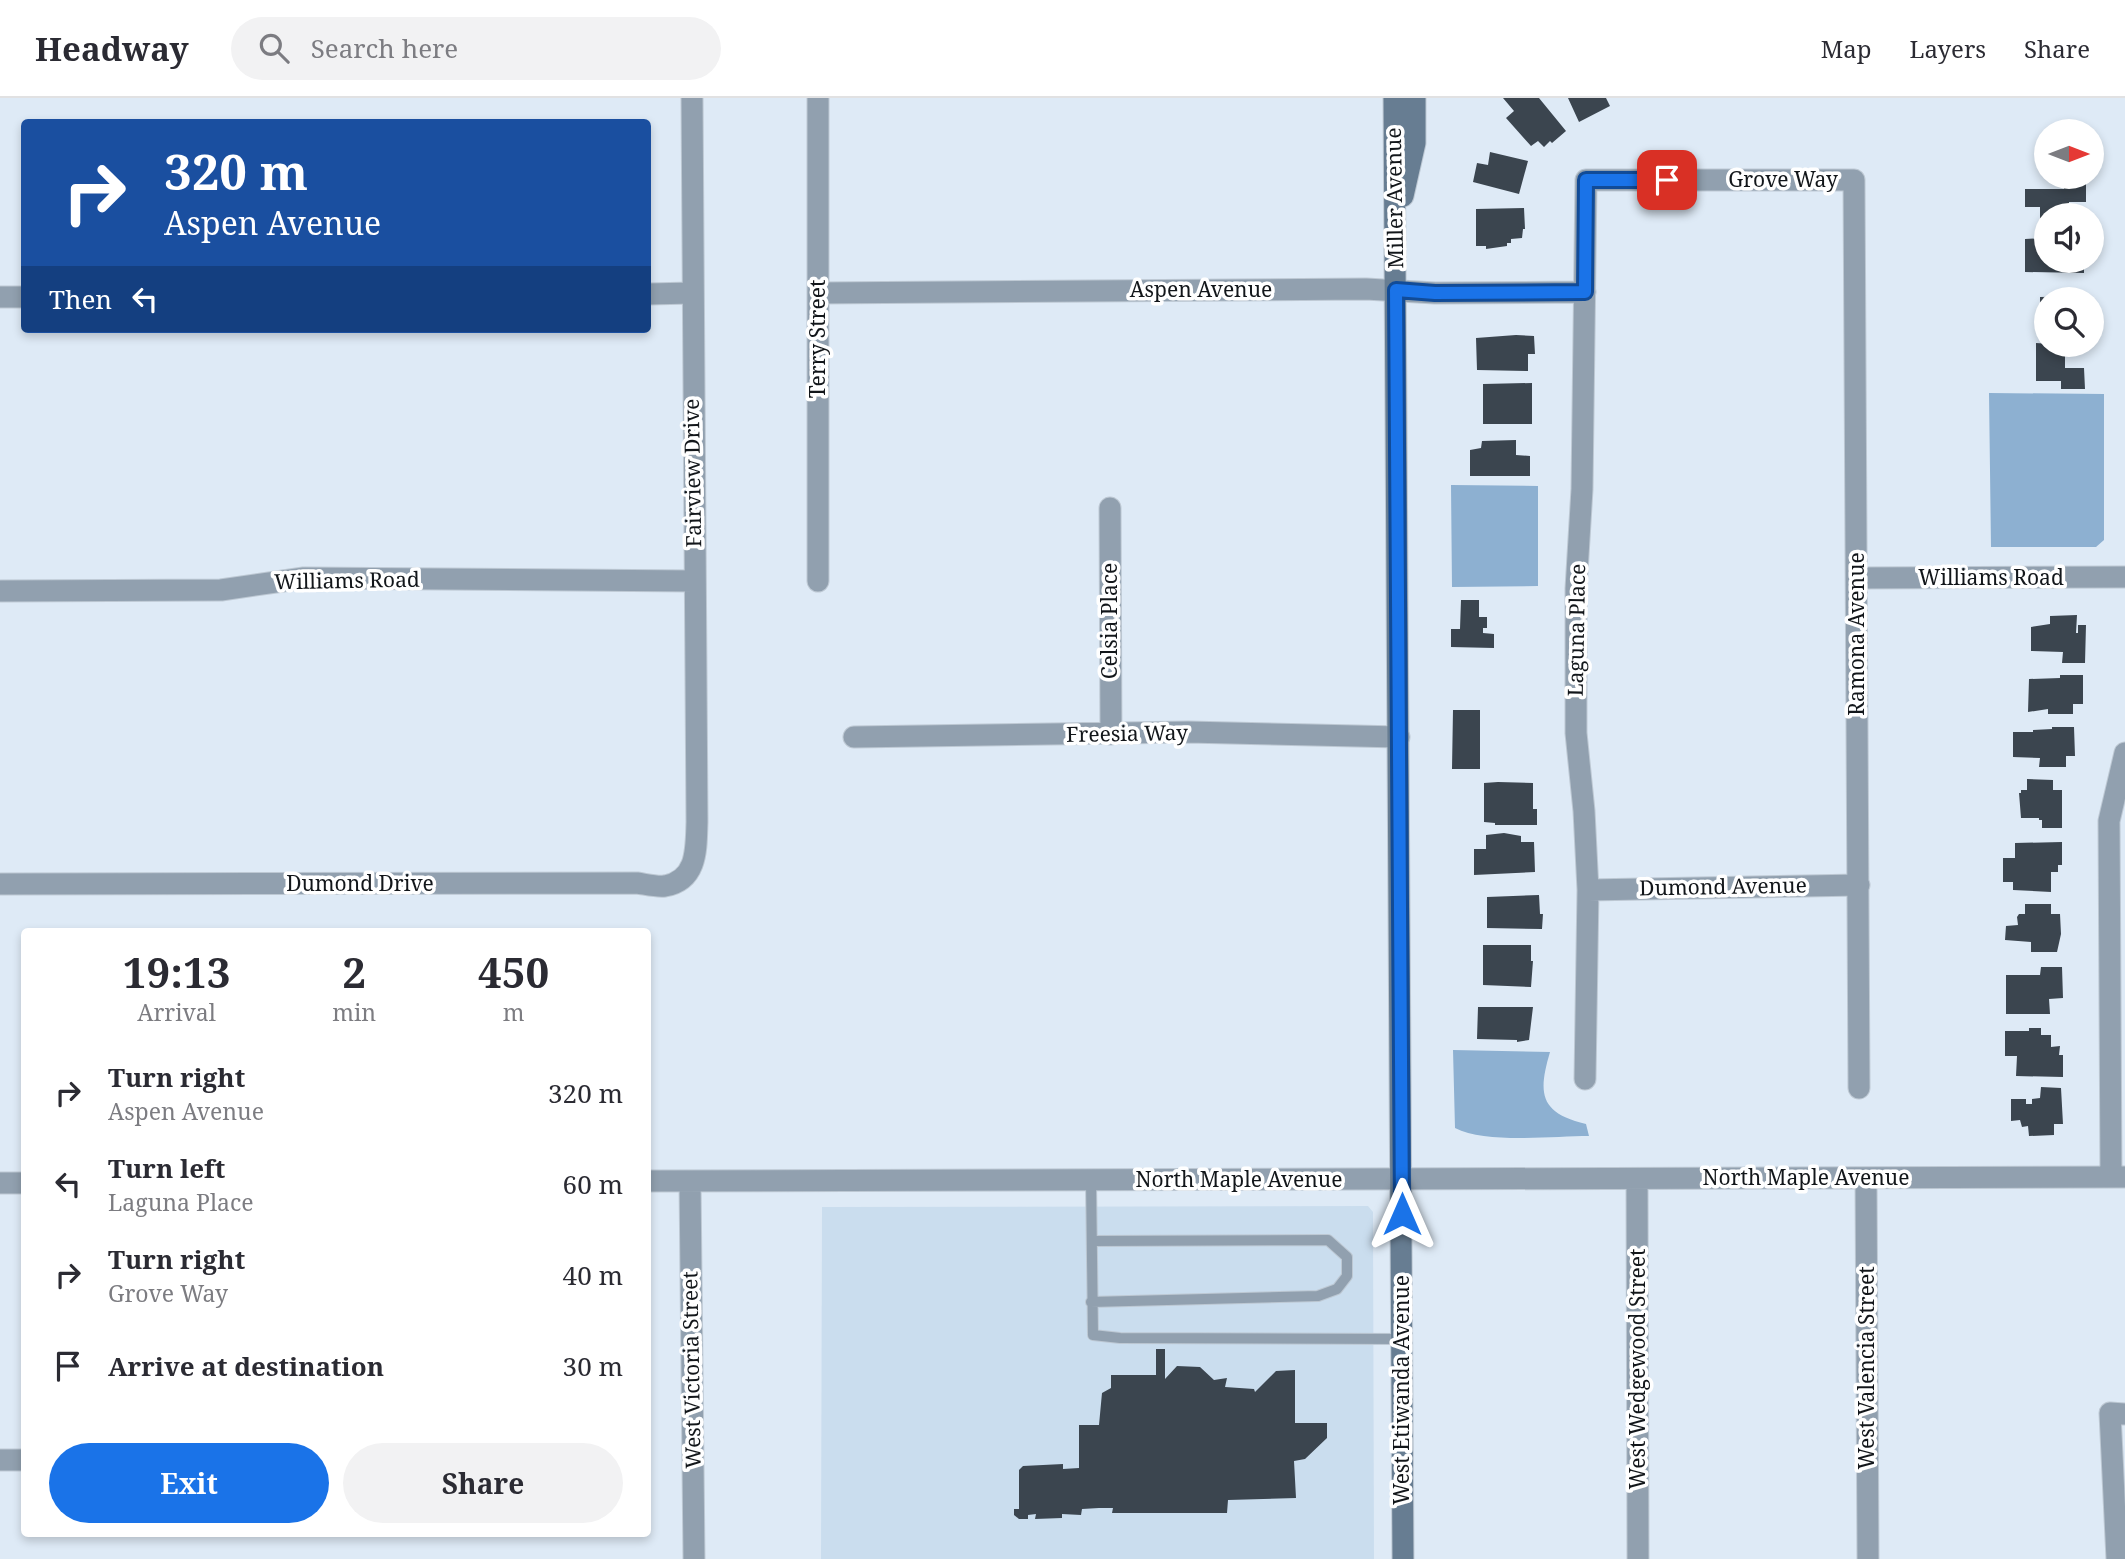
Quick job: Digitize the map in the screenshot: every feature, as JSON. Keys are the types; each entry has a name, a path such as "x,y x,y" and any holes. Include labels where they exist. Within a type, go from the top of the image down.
{"street":[{"name":"Fairview Drive","path":"692,98 696,847"},
{"name":"Terry Street","path":"818,98 818,581"},
{"name":"Miller Avenue","path":"1394,98 1402,1180"},
{"path":"1395,232 1415,143 1415,98"},
{"name":"Grove Way","path":"1586,180 1854,180"},
{"name":"Laguna Place","path":"1585,1079 1588,890 1576,707 1576,589 1582,489 1586,180"},
{"name":"Ramona Avenue","path":"1854,180 1859,1088"},
{"name":"Aspen Avenue","path":"818,293 1396,290 1435,293 1585,292"},
{"path":"651,294 692,293"},
{"path":"0,297 21,297"},
{"name":"Celsia Place","path":"1110,508 1111,734"},
{"name":"Williams Road","path":"0,591 221,590 304,578 694,581"},
{"name":"Williams Road","path":"1857,578 2125,578"},
{"name":"Freesia Way","path":"855,737 1188,732 1399,737"},
{"path":"2118,1177 2117,821 2125,753"},
{"name":"Dumond Drive","path":"0,884 637,883 663,886 676,882 686,874 695,863 696,847"},
{"name":"Dumond Avenue","path":"1588,890 1859,885"},
{"name":"North Maple Avenue","path":"651,1181 2118,1177"},
{"name":"West Valencia Street","path":"1866,1178 1868,1559"},
{"name":"West Wedgewood Street","path":"1637,1179 1638,1559"},
{"name":"West Etiwanda Avenue","path":"1402,1180 1403,1559"},
{"name":"West Victoria Street","path":"690,1181 694,1559"},
{"path":"0,1183 21,1183"},
{"path":"2117,1559 2118,1414"},
{"path":"0,1460 21,1460"}],"lane":[{"path":"1091,1180 1093,1335 1120,1338 1402,1339"},
{"path":"1091,1301 1318,1296 1337,1289 1347,1276 1347,1257 1328,1240 1093,1241"}],"shaded area":[{"path":"1368,1206 1373,1212 1374,1559 821,1559 822,1207"}],"water":[{"path":"1989,393 2104,394 2104,540 2096,547 1991,547"},
{"path":"1451,485 1538,486 1538,586 1452,587"},
{"path":"1453,1050 1550,1052 1544,1079 1546,1099 1559,1114 1586,1124 1589,1136 1501,1138 1468,1133 1455,1128"}],"building":[{"path":"1503,98 1539,98 1566,131 1544,147 1538,141 1531,146 1506,118 1514,111"},
{"path":"1568,98 1606,98 1610,106 1579,122"},
{"path":"1490,152 1528,161 1519,194 1473,182 1477,163 1488,165"},
{"path":"2025,189 2086,189 2086,202 2034,203 2034,207 2025,207"},
{"path":"1524,208 1525,229 1522,238 1511,239 1507,246 1486,249 1486,246 1476,246 1476,209"},
{"path":"2025,239 2034,239 2034,272 2025,272"},
{"path":"1534,336 1535,354 1528,354 1528,371 1477,370 1476,338"},
{"path":"2036,357 2065,357 2065,368 2084,368 2085,389 2061,389 2061,381 2036,381"},
{"path":"1532,383 1532,424 1483,424 1483,384"},
{"path":"1516,440 1516,455 1530,456 1530,476 1470,476 1470,450 1481,448 1482,441"},
{"path":"1461,600 1479,600 1479,617 1487,617 1487,628 1483,628 1483,633 1494,634 1494,648 1451,647 1451,629 1460,629"},
{"path":"2077,615 2076,633 2078,625 2086,625 2085,663 2062,663 2063,652 2031,651 2031,627 2050,624 2050,616"},
{"path":"2060,675 2083,675 2083,704 2073,704 2073,714 2048,714 2048,709 2028,712 2029,679 2060,678"},
{"path":"1453,710 1480,710 1480,769 1452,769"},
{"path":"2052,727 2074,727 2075,756 2066,756 2066,767 2039,767 2040,758 2013,757 2013,732 2033,732"},
{"path":"2027,779 2053,780 2053,790 2062,790 2062,828 2042,828 2042,820 2039,818 2021,818 2019,793 2021,790 2027,790"},
{"path":"1484,783 1533,783 1533,809 1537,809 1537,825 1495,825 1484,822"},
{"path":"1504,833 1521,836 1521,842 1534,842 1535,872 1474,875 1474,849 1486,849 1486,835"},
{"path":"2062,842 2062,865 2058,865 2058,872 2051,872 2051,892 2013,890 2013,882 2003,882 2003,858 2015,858 2015,843"},
{"path":"1539,895 1540,914 1543,914 1542,929 1487,928 1487,897"},
{"path":"2025,904 2051,904 2051,914 2060,914 2061,934 2057,952 2031,952 2031,942 2005,940 2006,926 2018,925 2017,917 2019,914 2025,914"},
{"path":"1483,945 1531,945 1531,987 1483,985"},
{"path":"2041,967 2062,967 2063,998 2049,999 2050,1014 2006,1014 2006,975 2040,975"},
{"path":"1478,1007 1533,1007 1529,1040 1517,1042 1477,1039"},
{"path":"2029,1028 2041,1028 2041,1035 2051,1035 2051,1047 2060,1046 2059,1055 2063,1055 2063,1077 2016,1076 2017,1056 2005,1056 2005,1031 2029,1031"},
{"path":"2041,1087 2061,1088 2063,1124 2054,1124 2054,1135 2029,1136 2028,1126 2022,1127 2020,1120 2011,1121 2011,1099 2026,1099 2026,1104 2032,1104 2032,1099 2040,1098"},
{"path":"1156,1349 1165,1349 1165,1379 1177,1366 1200,1367 1214,1380 1227,1378 1225,1387 1254,1389 1255,1392 1276,1371 1295,1370 1295,1423 1327,1423 1327,1438 1305,1459 1294,1461 1296,1498 1228,1500 1227,1513 1112,1513 1113,1508 1099,1508 1082,1509 1081,1515 1062,1514 1062,1518 1035,1519 1036,1514 1028,1515 1028,1519 1019,1519 1014,1515 1014,1509 1019,1509 1019,1470 1023,1466 1063,1464 1063,1469 1079,1468 1079,1425 1099,1425 1102,1393 1111,1388 1111,1375 1156,1375"}],"route":[{"path":"1402,1214 1396,290 1435,293 1585,292 1586,180 1667,180"}]}
